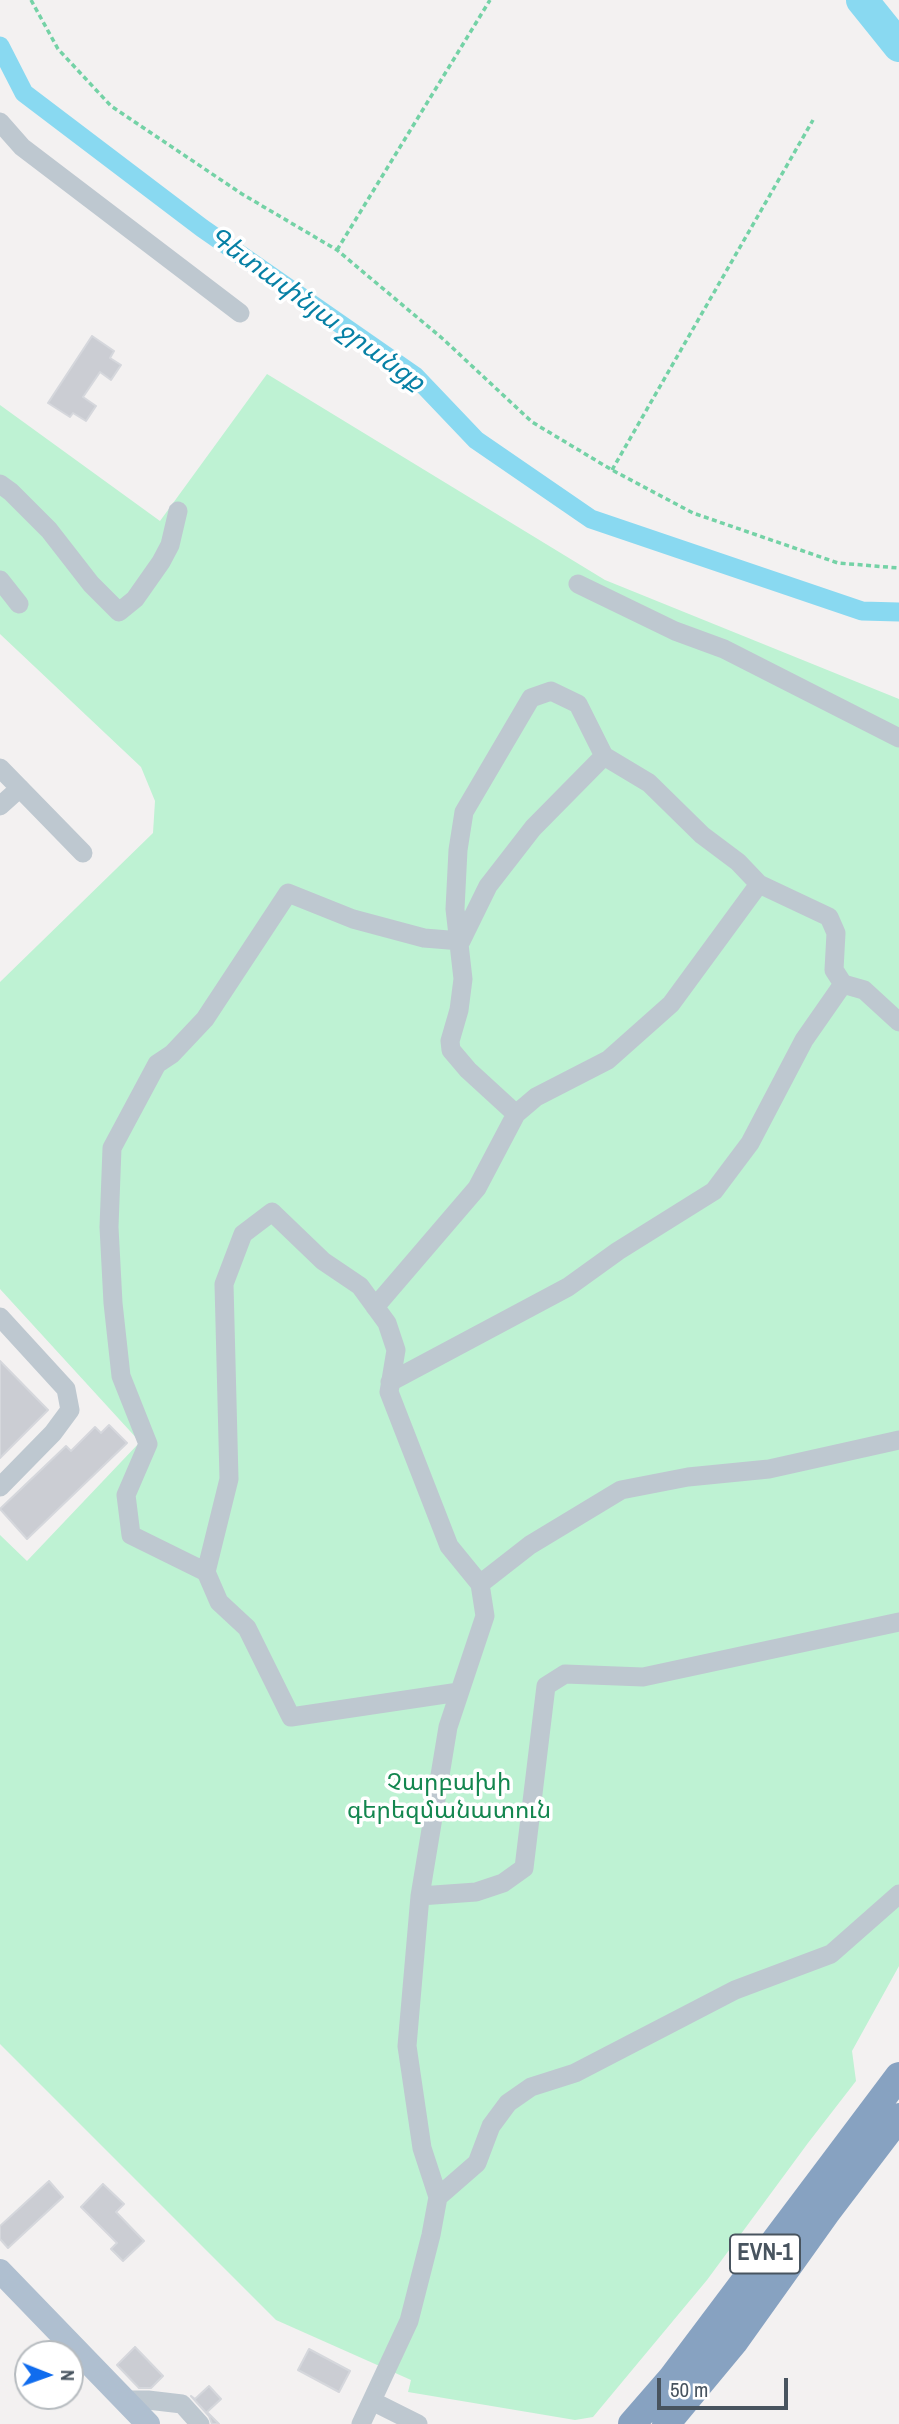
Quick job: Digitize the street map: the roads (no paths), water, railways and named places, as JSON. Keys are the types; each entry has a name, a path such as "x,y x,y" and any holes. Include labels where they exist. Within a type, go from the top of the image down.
{"highway":[{"name":"EVN-1","path":"632,2424 672,2378 899,2076"},
{"name":"EVN-1","path":"666,2424 734,2342 899,2117"}],"main road":[{"path":"0,2271 148,2424"},
{"path":"0,2284 53,2340"},
{"path":"84,2373 133,2424"}],"street":[{"path":"0,122 22,147 240,313"},
{"path":"0,484 49,530 91,584 119,612 135,599 161,562 170,545 178,511"},
{"path":"0,580 19,604"},
{"path":"578,584 675,631 724,649 899,738"},
{"path":"516,1114 468,1070 451,1050 450,1041 459,1010 463,979 457,943 456,883 464,811 531,698 551,691 579,704 604,755 649,783 702,835 738,862 759,884 829,918 836,933 834,970 843,984 864,990 899,1021"},
{"path":"206,1572 131,1535 126,1495 148,1444 121,1376 113,1303 109,1227 112,1149 157,1064 173,1054 205,1019 288,893 353,919 424,938 461,942 488,886 533,828 604,755"},
{"path":"0,768 83,853"},
{"path":"0,806 19,788"},
{"path":"375,1307 477,1188 516,1114 536,1097 608,1060 671,1004 759,884"},
{"path":"390,1382 568,1287 618,1251 714,1191 750,1143 804,1041 843,984"},
{"path":"361,2424 409,2321 438,2197 422,2148 407,2046 420,1896 448,1727 485,1616 480,1584 449,1546 389,1392 396,1350 387,1323 360,1286 323,1261 272,1212 243,1234 224,1284 229,1479 206,1572 219,1602 247,1628 291,1717 459,1692"},
{"path":"0,1317 66,1389 70,1410 53,1433 0,1487"},
{"path":"480,1584 530,1545 621,1490 688,1477 769,1469 899,1440"},
{"path":"420,1896 476,1892 503,1883 524,1868 546,1686 565,1674 643,1677 899,1622"},
{"path":"438,2197 477,2163 491,2126 508,2102 531,2087 575,2073 735,1990 831,1954 899,1894"},
{"path":"125,2400 182,2404 200,2424"},
{"path":"372,2401 418,2424"}],"waterway":[{"path":"862,0 899,46"},
{"name":"Գետափնյա ջրանցք","path":"0,46 24,93 202,228 415,376 476,440 591,519 862,611 899,612"}],"park label":[{"name":"Չարբախի գերեզմանատուն","path":"449,1798"}]}
